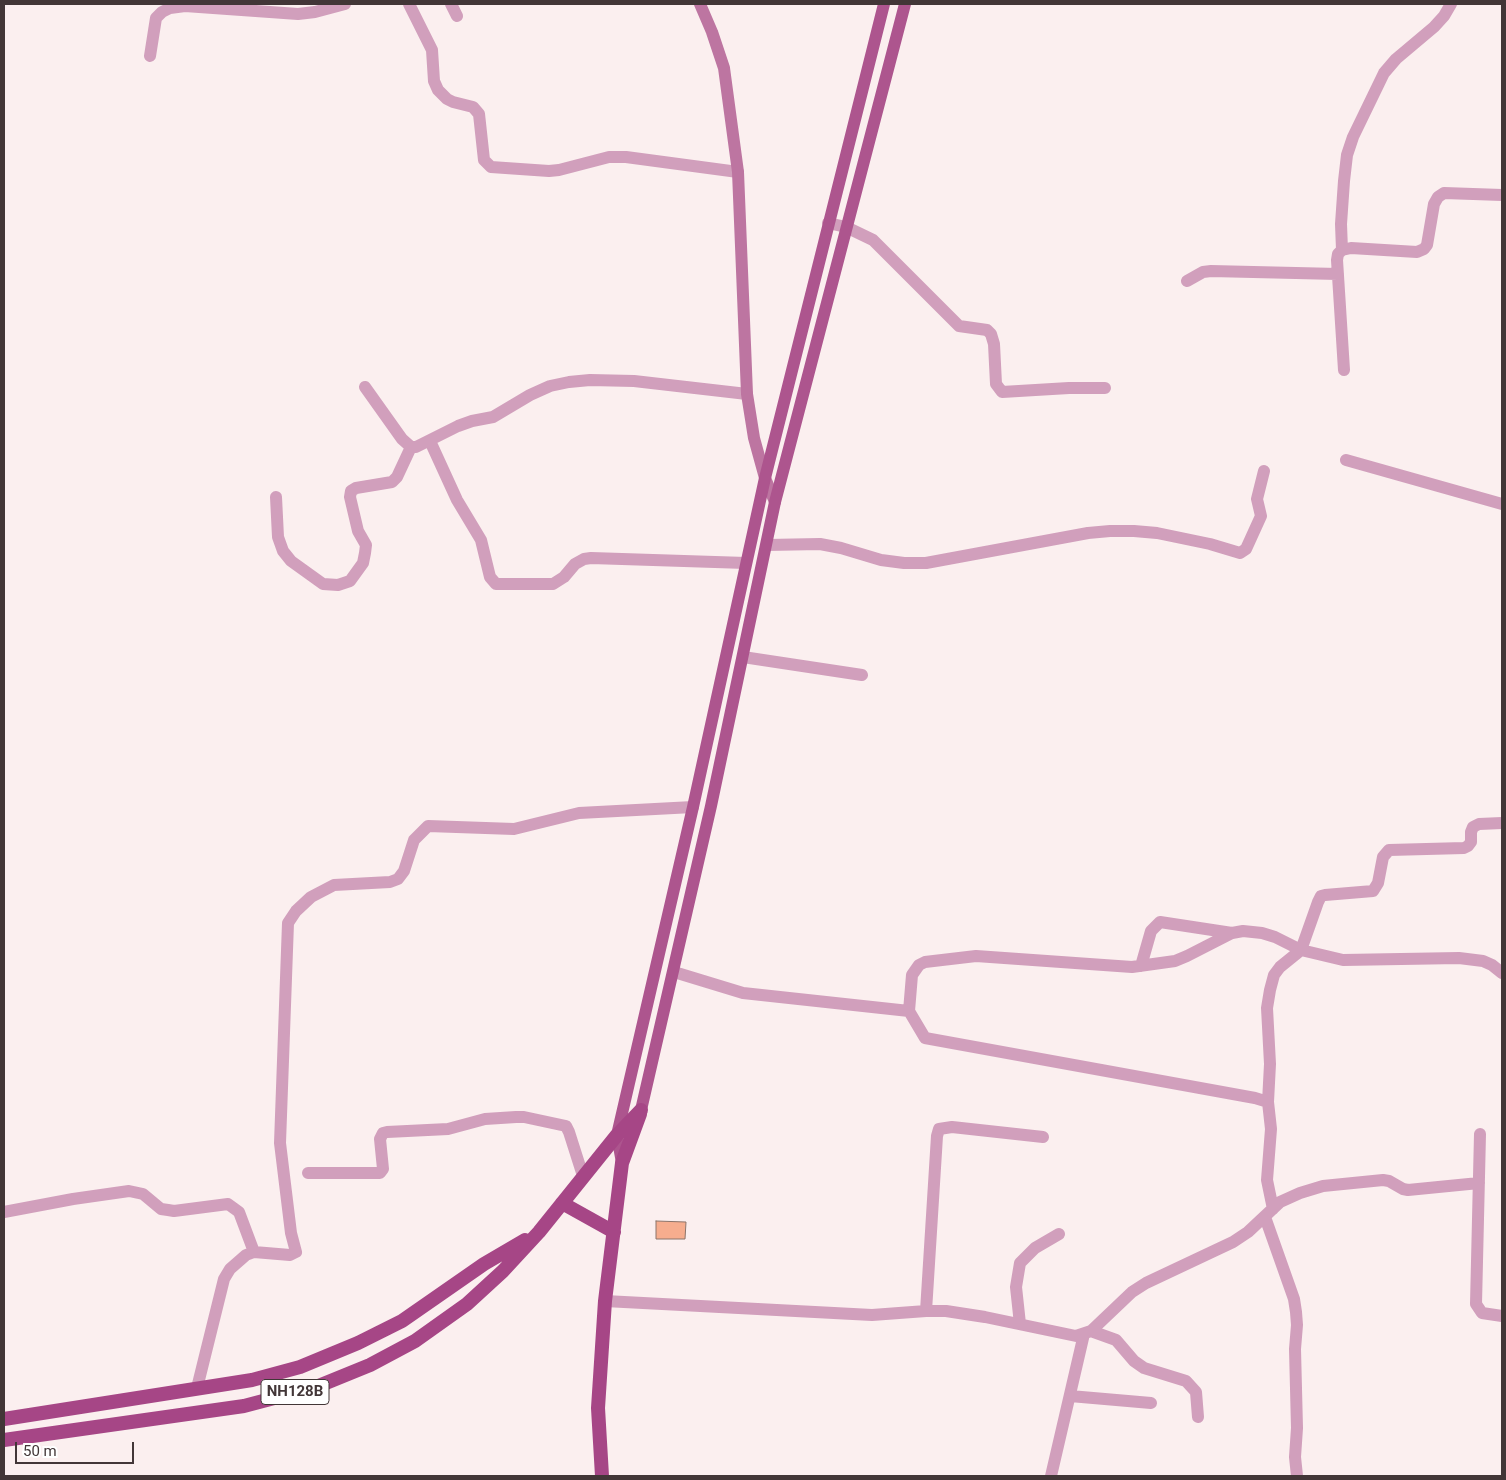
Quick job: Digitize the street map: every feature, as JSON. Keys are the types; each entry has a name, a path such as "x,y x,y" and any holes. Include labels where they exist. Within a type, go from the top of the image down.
{"highway":[{"name":"NH128B","path":"4,1440 244,1406 316,1387 370,1365 415,1341 467,1304 503,1271 539,1232 617,1135 641,1110"},
{"path":"602,1476 598,1408 605,1301 622,1163 641,1110"},
{"path":"562,1203 614,1232"},
{"name":"NH128B","path":"4,1419 252,1380 300,1368 402,1322 484,1264 539,1232"}],"main road":[{"path":"700,4 724,68 738,172 746,394 754,438 765,478 775,502"},
{"path":"622,1163 617,1135 693,807 765,478 884,4"},
{"path":"641,1110 674,972 775,502 904,4"}],"street":[{"path":"150,56 156,18 170,8 185,6 298,14 315,12 345,4"},
{"path":"409,4 432,50 434,81 438,90 453,102 473,107 478,114 484,160 491,167 549,172 609,157 626,157 738,172"},
{"path":"451,4 457,16"},
{"path":"1342,250 1341,224 1347,155 1357,128 1384,73 1396,59 1434,27 1444,16 1451,4"},
{"path":"1344,370 1338,254 1342,250 1351,248 1417,252 1424,249 1427,245 1434,204 1438,197 1444,193 1453,192 1502,195"},
{"path":"828,223 846,227 868,237 877,244 959,326 987,330 991,334 994,344 996,384 1002,392 1104,388"},
{"path":"1187,282 1203,272 1211,271 1338,274"},
{"path":"365,388 402,439 411,447 416,447 430,441 458,426 493,417 530,395 550,386 569,382 590,380 634,381 746,394"},
{"path":"430,441 457,500 481,540 490,577 496,584 553,584 564,578 575,564 584,559 591,558 746,564"},
{"path":"276,497 278,537 283,551 290,561 323,584 338,585 350,581 363,562 366,545 358,531 350,497 351,491 356,488 392,482 397,477 411,447"},
{"path":"1346,460 1502,504"},
{"path":"767,545 820,544 881,560 926,563 1000,548 1088,534 1110,531 1134,531 1184,538 1240,552 1246,549 1261,516 1257,499 1264,471"},
{"path":"743,657 862,675"},
{"path":"197,1388 224,1279 230,1269 246,1255 254,1252 290,1255 296,1252 290,1222 280,1143 288,923 296,911 311,897 334,885 390,882 398,879 404,871 414,840 428,826 514,830 578,813 693,807"},
{"path":"1297,1476 1295,1457 1297,1428 1296,1312 1269,1213 1267,1180 1271,1129 1268,1102 1270,1064 1267,1008 1274,975 1280,967 1302,950 1321,896 1373,891 1378,883 1383,857 1389,850 1464,848 1471,842 1471,832 1479,824 1502,823"},
{"path":"1141,966 1151,931 1160,922 1232,933"},
{"path":"1268,1102 1255,1098 925,1038 909,1011 912,976 919,965 931,960 976,956 1132,967 1164,963 1187,956 1232,933 1242,931 1262,933 1302,950 1343,960 1459,958 1483,961 1492,964 1502,972"},
{"path":"674,972 743,993 909,1011"},
{"path":"308,1173 380,1173 383,1169 380,1139 383,1133 448,1129 485,1119 524,1117 566,1126 583,1176"},
{"path":"926,1311 939,1129 952,1127 1044,1137"},
{"path":"1480,1134 1476,1304 1482,1313 1502,1316"},
{"path":"605,1301 872,1315 946,1311 1076,1336 1088,1332 1132,1292 1146,1283 1233,1242 1248,1232 1280,1202 1289,1197 1322,1186 1382,1180 1389,1181 1408,1190 1479,1183"},
{"path":"4,1212 130,1191 143,1194 161,1209 174,1211 228,1204 239,1212 254,1252"},
{"path":"1020,1324 1016,1287 1020,1263 1035,1248 1059,1234"},
{"path":"1052,1476 1070,1396 1088,1332"},
{"path":"1088,1332 1116,1340 1134,1361 1144,1368 1186,1381 1196,1392 1198,1417"},
{"path":"1070,1396 1151,1404"}],"building":[{"path":"656,1221 686,1222 685,1239 656,1239"}]}
